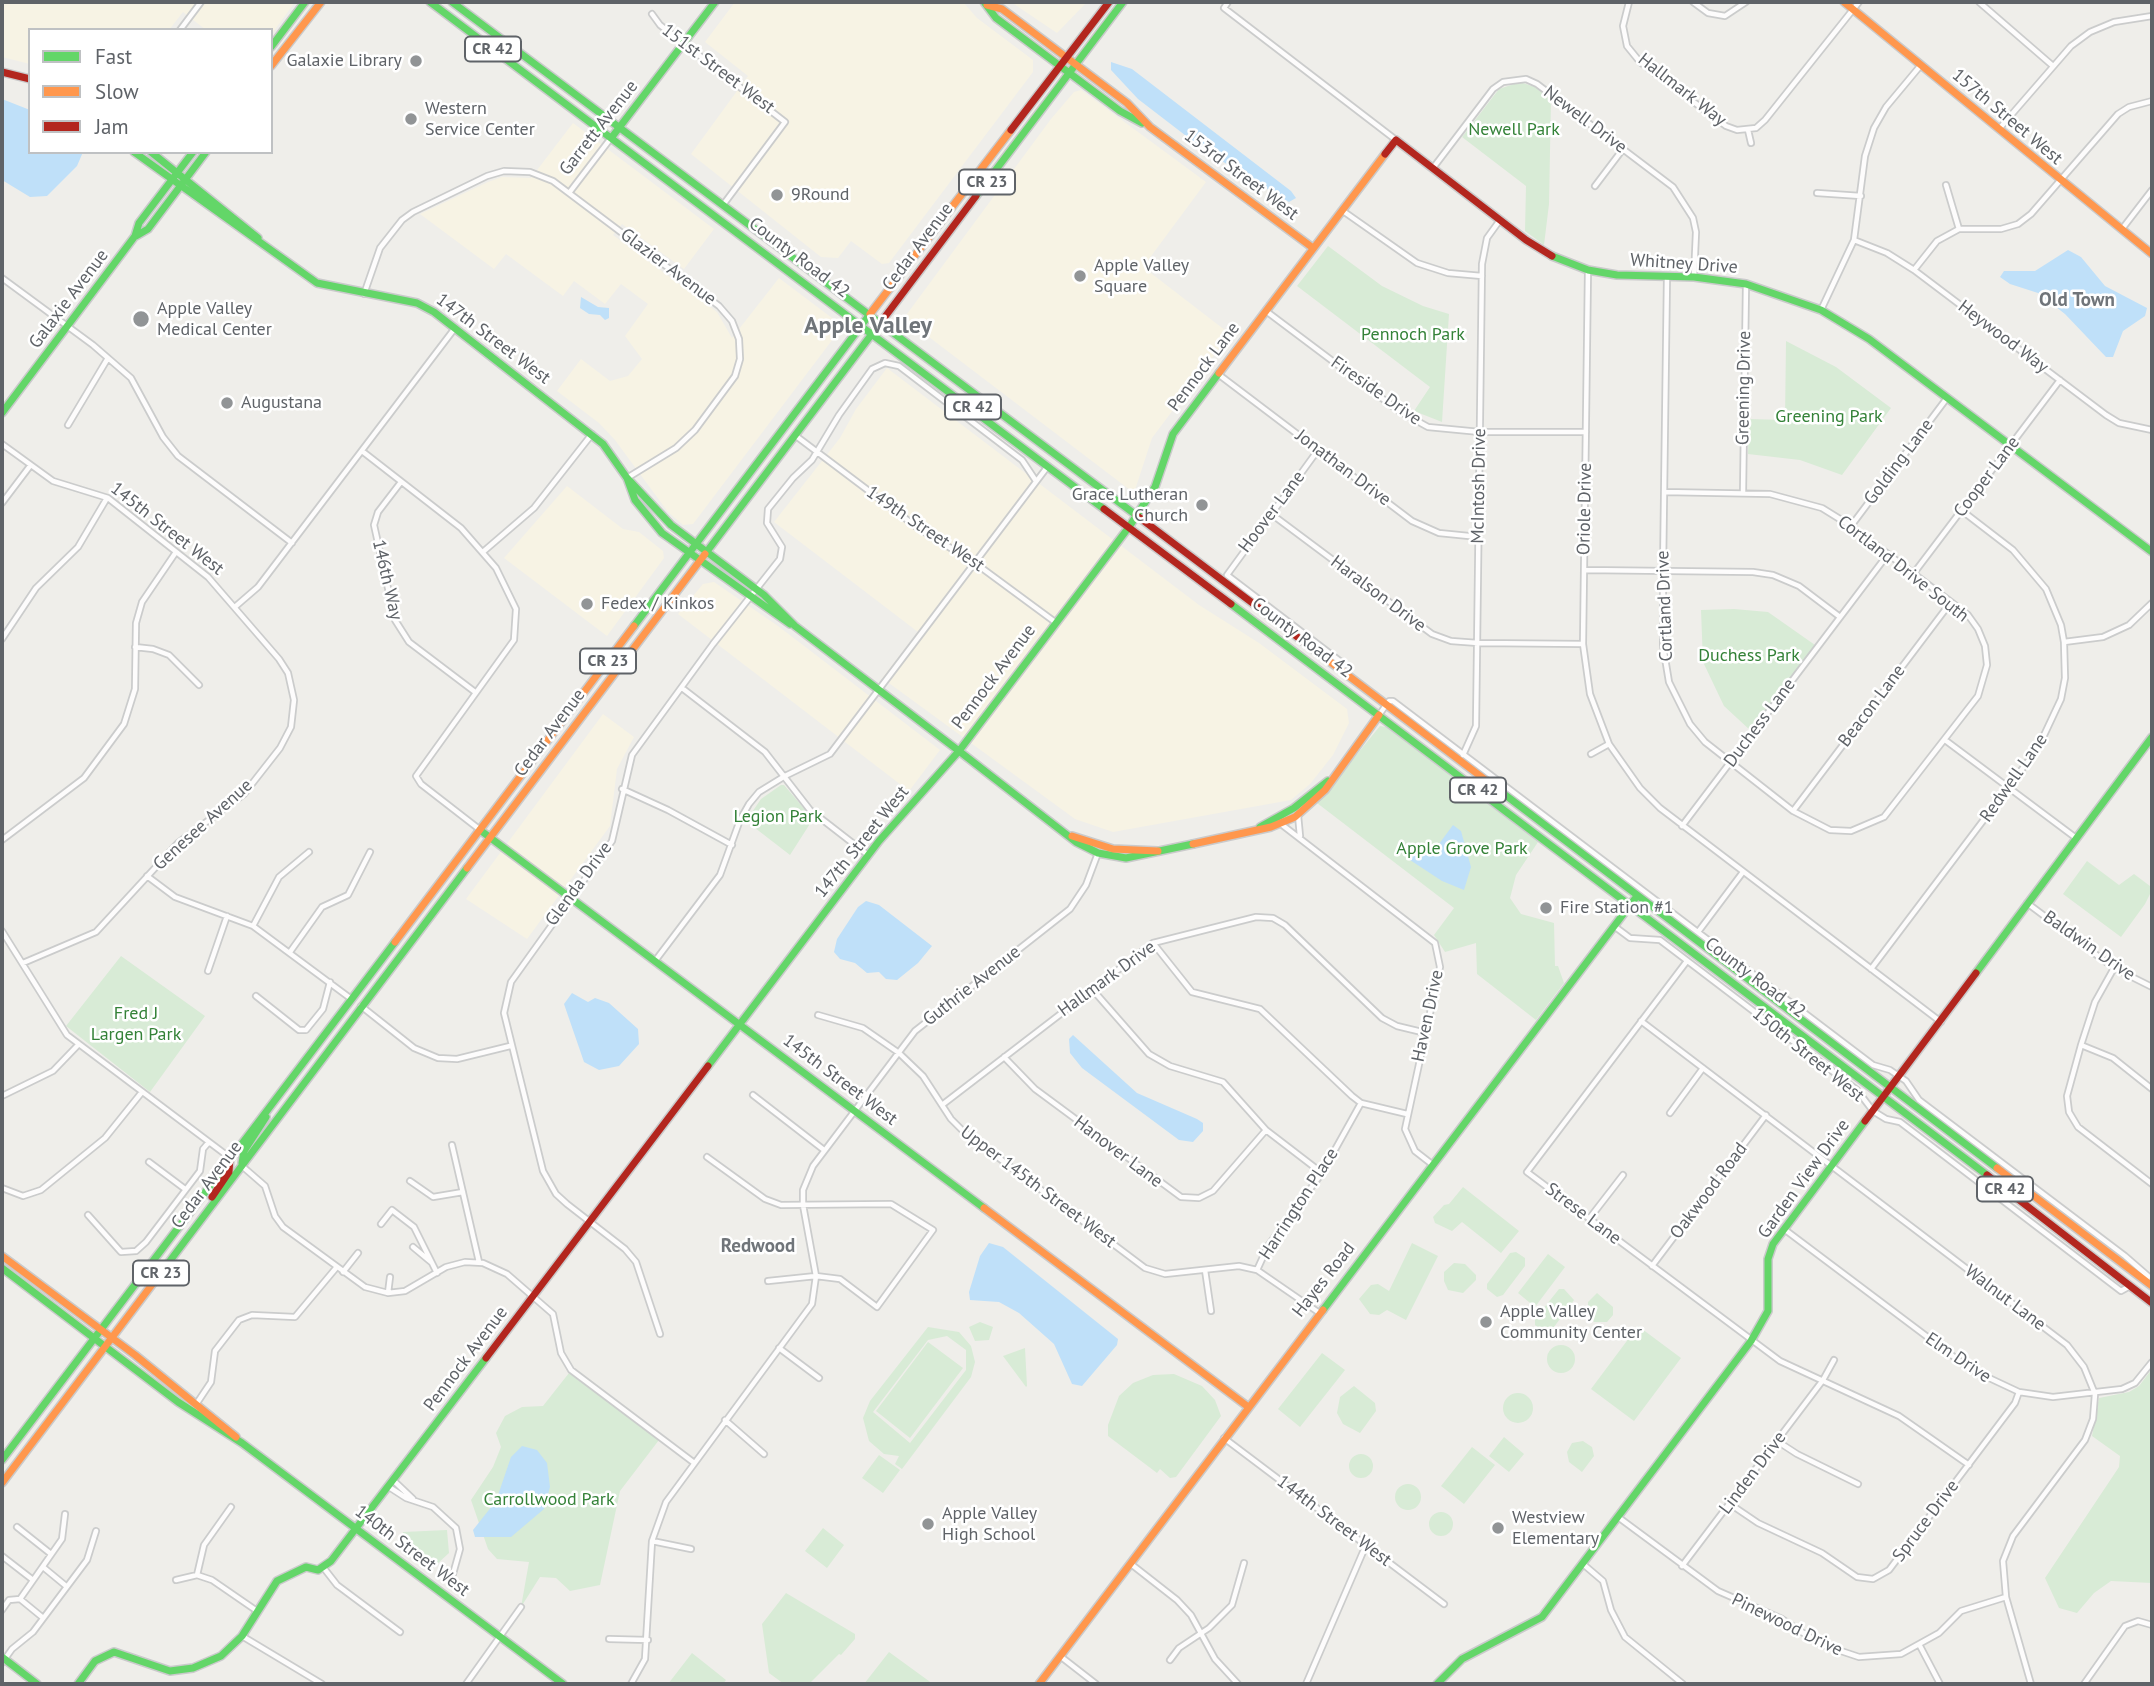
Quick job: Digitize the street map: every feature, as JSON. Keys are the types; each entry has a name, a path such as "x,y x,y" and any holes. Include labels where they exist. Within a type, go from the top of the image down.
{"main road":[{"path":"273,44 305,2"},
{"path":"273,63 321,2"},
{"name":"County Road 42","path":"430,2 862,324 1885,1096 2152,1303"},
{"name":"County Road 42","path":"452,2 881,322 1637,896 1695,935 2150,1284"},
{"name":"Garrett Avenue","path":"612,137 716,2"},
{"name":"Cedar Avenue","path":"2,1460 1109,2"},
{"name":"Cedar Avenue","path":"2,1483 1123,2"},
{"name":"157th Street West","path":"1844,2 2059,181 2152,254"},
{"name":"153rd Street West","path":"986,3 1002,9 1127,103 1150,127"},
{"name":"153rd Street West","path":"986,3 996,18 1120,111 1150,127 1313,248"},
{"path":"2,72 28,78"},
{"name":"Whitney Drive","path":"1396,139 1500,220 1555,258 1588,270 1694,277 1746,284 1821,310 1869,339 2152,552"},
{"name":"Pennock Lane","path":"1055,622 1136,517 1159,479 1173,434 1396,139"},
{"name":"147th Street West","path":"137,154 322,285 417,303 454,328 592,434 610,453 627,478 635,500 653,523 750,598 795,626"},
{"name":"147th Street West","path":"154,154 275,254"},
{"name":"Galaxie Avenue","path":"2,413 135,236 139,223 192,154"},
{"name":"Galaxie Avenue","path":"135,236 148,229 204,154"},
{"name":"147th Street West","path":"627,478 640,489 665,520 756,590 795,626 1072,836 1113,849 1158,851"},
{"name":"Pennock Avenue","path":"959,751 1055,622"},
{"name":"147th Street West","path":"1072,836 1076,842 1098,853 1126,858 1147,856 1298,815 1317,800 1379,716"},
{"name":"Garden View Drive","path":"1437,1684 1469,1654 1542,1617 1751,1342 1768,1311 1768,1259 1773,1244 1941,1023 2152,737"},
{"name":"147th Street West","path":"817,922 900,815 959,751"},
{"name":"147th Street West","path":"1285,819 1329,781"},
{"name":"145th Street West","path":"480,830 1247,1406"},
{"name":"Hayes Road","path":"1039,1684 1318,1312 1637,896"},
{"name":"Pennock Avenue","path":"323,1567 331,1562 357,1530 817,922"},
{"path":"242,1166 244,1151 275,1098"},
{"path":"206,1213 211,1197 229,1172 230,1158"},
{"name":"140th Street West","path":"2,1256 197,1403 242,1443"},
{"name":"140th Street West","path":"2,1268 178,1402 242,1443 564,1684"},
{"path":"78,1684 95,1661 106,1654 123,1652 158,1669 181,1671 221,1656 242,1636 277,1581 306,1567 318,1570 323,1567"},
{"path":"3,1660 37,1684"}],"street":[{"path":"182,28 201,2"},
{"name":"Whitney Drive","path":"1228,2 1224,8 1396,139"},
{"name":"Hallmark Way","path":"1629,2 1623,26 1628,46 1640,61 1726,126 1748,130 1765,120 1859,2"},
{"path":"1693,2 1708,13 1725,16 1746,2"},
{"path":"1979,2 2053,66"},
{"name":"151st Street West","path":"652,14 660,25 785,122 722,206"},
{"path":"1999,130 2071,46 2114,22 2152,16"},
{"path":"1821,310 1854,240 1865,156 1874,128 1886,107 1921,65"},
{"name":"Newell Drive","path":"1433,168 1493,89 1515,78 1537,84 1673,187 1687,205 1696,232 1694,277"},
{"path":"1914,270 1937,241 1959,229 2001,229 2018,224 2031,214 2118,114 2129,107 2152,101"},
{"path":"1748,130 1751,143"},
{"name":"Garrett Avenue","path":"364,294 372,264 384,242 402,220 422,206 487,176 510,170 534,173 569,193 612,137"},
{"path":"1595,187 1623,149"},
{"path":"1946,186 1959,229"},
{"path":"2122,230 2152,190"},
{"name":"Glazier Avenue","path":"569,193 719,306 732,321 739,339 740,359 735,376 695,430 676,448 627,478"},
{"path":"1817,193 1861,196"},
{"path":"1342,210 1417,263 1448,273 1482,276"},
{"name":"McIntosh Drive","path":"1464,755 1476,726 1482,276 1487,238 1500,220"},
{"name":"Heywood Way","path":"1854,240 1888,253 1914,270 2119,423 2152,430"},
{"name":"Oriole Drive","path":"1588,270 1583,644 1590,694 1609,744 1640,788 1682,826 1941,1023"},
{"name":"Cortland Drive","path":"1667,276 1662,646 1669,682 1690,724 1730,763 1793,811 1830,830 1851,831 1871,825 1894,807 1945,740"},
{"path":"2,278 131,378 163,437 178,456 292,543"},
{"name":"Greening Drive","path":"1743,492 1746,284"},
{"name":"Fireside Drive","path":"1266,311 1416,422 1440,430 1586,432"},
{"path":"236,607 258,587 454,328"},
{"path":"68,425 108,358"},
{"path":"818,452 839,415 873,369 885,363 899,366 1022,460 1036,481"},
{"name":"Jonathan Drive","path":"1218,374 1423,527 1439,533 1479,537"},
{"name":"Cooper Lane","path":"1914,573 2060,380"},
{"name":"Golding Lane","path":"1851,526 1947,398"},
{"path":"484,551 534,508 592,434"},
{"name":"149th Street West","path":"796,436 918,528 975,563 1055,622"},
{"name":"145th Street West","path":"2,444 53,481 108,498 208,577 236,607"},
{"name":"Hoover Lane","path":"1318,450 1227,575 1345,665"},
{"path":"362,451 461,527 484,551 512,596 516,609 516,631 510,646 475,692"},
{"name":"Glenda Drive","path":"660,1335 636,1262 625,1249 561,1199 548,1182 510,1046 505,1013 510,982 612,841 632,755 782,555 779,541 767,525 768,509 818,452"},
{"path":"655,961 720,875 749,803 785,776 830,754 1049,465"},
{"path":"2,503 30,466"},
{"name":"146th Way","path":"401,482 379,512 374,525 395,620 409,642 475,692"},
{"name":"Cortland Drive South","path":"1664,492 1743,492 1796,499 1822,508 1851,526 1951,602 1978,629 1985,646 1987,665 1978,696 1945,740"},
{"path":"2,639 36,589 78,547 108,498"},
{"name":"Redwell Lane","path":"1871,969 2038,748 2056,716 2065,678 2064,642 2054,605 2035,572 2013,550 1961,510"},
{"name":"Haralson Drive","path":"1270,513 1423,628 1451,641 1583,644"},
{"path":"2,840 84,778 118,733 132,707 136,623 142,602 176,552"},
{"name":"Duchess Lane","path":"1682,826 1888,554"},
{"path":"1584,569 1773,575 1798,586 1840,617"},
{"name":"Beacon Lane","path":"1793,811 1951,602"},
{"path":"2064,642 2112,633 2129,625 2152,603"},
{"name":"Genesee Avenue","path":"23,963 96,932 178,843 244,794 280,748 291,727 294,699 288,673 236,607"},
{"path":"135,647 169,654 199,685"},
{"path":"682,688 765,752 810,810 869,856"},
{"name":"145th Street West","path":"475,692 416,776 421,784 480,830"},
{"name":"150th Street West","path":"1385,705 1393,701 1695,935 1872,1065 1890,1070 1899,1077"},
{"path":"1379,716 1385,705"},
{"path":"1945,740 2076,838"},
{"path":"1591,754 1609,744"},
{"path":"622,789 668,810 732,845"},
{"path":"1298,815 1300,836"},
{"name":"Haven Drive","path":"1285,819 1300,836 1435,943 1440,967 1405,1129 1408,1142 1433,1165"},
{"path":"253,926 279,877 309,852"},
{"path":"290,952 322,907 348,895 370,852"},
{"name":"Guthrie Avenue","path":"631,1684 645,1660 652,1541 666,1502 812,1304 816,1276 803,1205 807,1177 824,1150 927,1020 1069,909 1086,886 1098,853"},
{"path":"1695,935 1743,872"},
{"path":"147,876 175,897 253,926 351,998"},
{"name":"Baldwin Drive","path":"2027,903 2114,968 2152,987"},
{"path":"208,971 227,916"},
{"name":"Hallmark Drive","path":"942,1105 1153,943 1255,917 1273,918 1285,925 1382,1018 1397,1026 1426,1033"},
{"name":"150th Street West","path":"1614,926 1630,938 1660,940 1857,1090 1873,1111 1886,1119 1900,1122 2121,1291 2130,1285"},
{"path":"2,931 58,1024 79,1044 230,1158"},
{"path":"1153,943 1192,992 1260,1009 1361,1102 1407,1114"},
{"name":"Strese Lane","path":"1687,961 1527,1172 1751,1342 1780,1361 1899,1416 1969,1465"},
{"path":"2114,968 2095,1002 2081,1045 2067,1096 2069,1112 2078,1127 2152,1184"},
{"path":"256,996 299,1030 306,1030 323,1009 330,982"},
{"path":"1092,989 1149,1054 1170,1066 1223,1082 1266,1130 1322,1173"},
{"path":"361,1006 414,1048 438,1058 457,1059 510,1046"},
{"name":"Upper 145th Street West","path":"818,1015 863,1028 899,1053 923,1076 962,1131 1145,1268 1165,1274 1239,1266 1257,1269"},
{"name":"Walnut Lane","path":"1641,1021 2067,1345 2084,1367 2095,1394"},
{"path":"2,1096 53,1071 79,1044"},
{"path":"2081,1045 2113,1058 2152,1088"},
{"name":"Hanover Lane","path":"1004,1057 1035,1089 1181,1197 1199,1198 1213,1191 1266,1130"},
{"path":"1670,1113 1703,1068"},
{"path":"1899,1077 1906,1081 1919,1100 2148,1276 2150,1284"},
{"path":"2,1188 23,1196 41,1190 104,1138 142,1092"},
{"path":"753,1095 824,1150"},
{"name":"Harrington Place","path":"1257,1269 1268,1246 1322,1173 1361,1102"},
{"name":"Oakwood Road","path":"1652,1266 1766,1115"},
{"path":"88,1215 121,1252 128,1254 146,1242 200,1171 203,1149 209,1142"},
{"path":"452,1145 479,1262"},
{"path":"707,1157 765,1199 781,1205 891,1204 933,1230 877,1307 841,1279 816,1276 768,1281"},
{"path":"149,1162 185,1189"},
{"path":"242,1166 265,1186 275,1216 283,1227 365,1287 388,1293 405,1291 460,1263 479,1262 498,1268 534,1295 553,1314 561,1353 571,1370 693,1462"},
{"path":"1589,1219 1623,1175"},
{"path":"410,1181 433,1197 463,1192"},
{"path":"381,1224 392,1210 414,1227 437,1273"},
{"name":"Elm Drive","path":"1784,1228 1970,1369 2019,1392 2053,1397 2122,1389 2135,1383 2152,1362"},
{"path":"413,1248 433,1264"},
{"path":"343,1272 358,1253"},
{"path":"197,1403 211,1382 215,1351 239,1320 252,1315 295,1317 336,1268"},
{"path":"1257,1269 1318,1312"},
{"path":"1205,1270 1211,1311"},
{"path":"388,1293 390,1278"},
{"path":"779,1348 819,1378"},
{"path":"1823,1380 1834,1360"},
{"name":"Linden Drive","path":"1682,1566 1823,1380"},
{"name":"Spruce Drive","path":"1730,1504 1758,1523 1822,1553 1857,1577 1873,1579 1889,1570 2015,1404 2019,1392"},
{"path":"2031,1684 2001,1573 2006,1549 2081,1448 2093,1419 2095,1394"},
{"path":"725,1420 764,1454"},
{"name":"144th Street West","path":"1224,1438 1444,1604"},
{"path":"1777,1441 1797,1454 1858,1484"},
{"path":"391,1484 414,1499 433,1507 456,1528 460,1549 453,1574"},
{"path":"197,1575 204,1545 231,1507"},
{"path":"20,1599 62,1539 65,1514"},
{"name":"Pinewood Drive","path":"1618,1517 1717,1591 1782,1619 1840,1653 1880,1658 1920,1646 1939,1633 1961,1611 2006,1597"},
{"path":"17,1527 51,1554"},
{"path":"3,1660 29,1636 89,1556 96,1531"},
{"path":"652,1541 691,1549"},
{"path":"1306,1684 1366,1545"},
{"path":"2,1556 33,1580"},
{"path":"1130,1563 1177,1600 1215,1658 1238,1684"},
{"path":"1170,1660 1179,1648 1201,1634 1232,1605 1244,1563"},
{"path":"1583,1564 1603,1581 1611,1610 1625,1637 1683,1684"},
{"path":"43,1567 66,1586"},
{"path":"323,1567 337,1585 400,1632"},
{"path":"176,1580 197,1575 212,1580 257,1611"},
{"path":"2,1594 9,1600 20,1599 42,1617"},
{"path":"2,1609 9,1600"},
{"path":"466,1684 522,1607"},
{"path":"2084,1684 2125,1626 2138,1621 2152,1625"},
{"path":"242,1636 322,1684"},
{"path":"609,1639 648,1640"},
{"path":"1920,1646 1940,1684"},
{"path":"1060,1656 1096,1684"}],"shaded area":[{"path":"2,2 295,2 273,32 273,28 203,28 183,12 171,28 28,28 28,64 2,57"},
{"path":"735,2 963,2 977,18 1033,60 1033,72 889,263 882,264 851,241 838,258 821,257 691,154 748,76 705,42"},
{"path":"1011,2 1087,2 1057,33"},
{"path":"1081,90 1206,182 1143,267 1230,334 1152,438 1134,493 904,318 1051,119 1074,92"},
{"path":"573,123 714,229 684,269 622,224 613,235 717,312 732,338 779,278 836,321 839,331 693,524 683,525 668,512 615,440 599,423 557,391 581,359 610,381 628,376 642,359 625,336 648,304 621,284 605,304 574,281 563,296 506,254 494,269 420,214 502,177 531,178"},
{"path":"887,368 1199,605 1259,643 1347,709 1349,723 1333,755 1310,784 1291,800 1113,832 1075,819 882,678 918,632 774,522 840,438 856,409"},
{"path":"567,486 623,529 639,532 663,551 664,558 607,636 504,558"},
{"path":"714,582 778,626 940,750 909,791 678,614 703,584"},
{"path":"603,714 634,737 617,769 610,826 527,939 466,899"}],"green space":[{"name":"Newell Park","path":"1520,82 1535,87 1551,99 1549,204 1544,245 1525,231 1526,186 1462,137 1499,89"},
{"name":"Pennoch Park","path":"1328,246 1382,286 1423,306 1449,314 1442,422 1414,411 1430,387 1297,286"},
{"name":"Greening Park","path":"1786,341 1836,367 1891,408 1842,475 1800,460 1748,454 1749,419 1785,420"},
{"name":"Duchess Park","path":"1701,610 1768,612 1815,645 1751,731 1724,706 1703,662"},
{"name":"Apple Grove Park","path":"1380,726 1386,727 1538,842 1516,875 1510,898 1521,914 1554,923 1555,966 1558,966 1564,983 1536,1020 1477,974 1476,943 1445,952 1434,935 1454,908 1317,803"},
{"name":"Legion Park","path":"784,785 813,819 790,855 746,821 761,799"},
{"path":"2087,861 2119,885 2134,874 2150,886 2151,892 2145,904 2121,937 2063,894"},
{"name":"Fred J Largen Park","path":"121,956 205,1016 150,1092 66,1026"},
{"path":"1463,1187 1519,1231 1501,1253 1462,1222 1452,1231 1435,1223 1433,1217 1444,1205 1449,1204"},
{"path":"1412,1243 1438,1256 1406,1320 1387,1310 1379,1315 1370,1314 1359,1299 1371,1285 1378,1284 1389,1291"},
{"path":"1516,1252 1525,1258 1525,1266 1503,1295 1497,1297 1487,1289 1487,1284 1510,1253"},
{"path":"1548,1254 1565,1267 1535,1307 1518,1293"},
{"path":"1454,1263 1465,1264 1476,1275 1476,1280 1463,1293 1448,1290 1444,1281 1444,1272"},
{"path":"1559,1289 1564,1289 1574,1300 1551,1331 1545,1333 1535,1325 1535,1319"},
{"path":"1597,1293 1613,1307 1613,1315 1607,1322 1594,1322 1588,1313 1588,1302"},
{"path":"980,1322 993,1327 989,1340 975,1341 969,1327"},
{"path":"1638,1326 1681,1358 1634,1421 1591,1389"},
{"path":"928,1327 959,1332 971,1346 975,1362 971,1377 902,1469 895,1464 899,1456 884,1454 869,1441 863,1418 870,1401","holes":["947,1336 966,1350 966,1370 910,1443 873,1412 928,1340"]},
{"path":"928,1342 963,1368 910,1438 876,1411"},
{"path":"1561,1345 1571,1349 1575,1359 1571,1369 1561,1373 1551,1369 1547,1359 1551,1349"},
{"path":"1025,1348 1027,1386 1026,1387 1003,1356"},
{"path":"1322,1353 1345,1370 1300,1427 1278,1409"},
{"path":"2152,1369 2152,1583 2111,1581 2094,1593 2077,1613 2059,1608 2045,1578 2119,1467 2120,1456 2092,1436 2099,1398 2129,1392 2139,1386"},
{"name":"Carrollwood Park","path":"569,1373 659,1440 620,1491 600,1585 570,1591 556,1578 540,1577 521,1607 529,1562 497,1559 488,1549 471,1500 493,1467 501,1447 496,1433 505,1416 522,1407 543,1406"},
{"path":"1174,1374 1202,1386 1215,1400 1221,1416 1176,1477 1170,1478 1160,1469 1157,1473 1108,1436 1108,1425 1119,1396 1133,1383 1153,1375"},
{"path":"1354,1386 1375,1403 1376,1411 1360,1433 1343,1424 1337,1413 1340,1397"},
{"path":"1518,1393 1528,1398 1533,1408 1528,1418 1518,1423 1508,1418 1503,1408 1508,1398"},
{"path":"1504,1437 1524,1454 1509,1472 1489,1456"},
{"path":"1583,1441 1592,1447 1594,1456 1582,1472 1569,1462 1567,1452 1572,1443"},
{"path":"1472,1447 1495,1465 1464,1504 1441,1486"},
{"path":"1361,1454 1370,1457 1373,1466 1370,1475 1361,1478 1352,1475 1349,1466 1352,1457"},
{"path":"879,1455 900,1470 883,1493 862,1478"},
{"path":"1408,1484 1417,1488 1421,1497 1417,1506 1408,1510 1399,1506 1395,1497 1399,1488"},
{"path":"1441,1512 1452,1519 1453,1524 1446,1535 1441,1536 1430,1529 1429,1524 1436,1513"},
{"path":"823,1528 844,1545 827,1568 805,1551"},
{"path":"447,1530 449,1553 436,1565 425,1564 401,1545 403,1532"},
{"path":"786,1593 855,1634 855,1639 841,1655 809,1684 784,1684 769,1673 762,1624"},
{"path":"889,1652 933,1684 864,1684"},
{"path":"692,1653 726,1680 723,1684 668,1684"}],"water":[{"path":"1111,62 1132,69 1291,191 1296,198 1289,202 1207,152 1138,99 1111,70"},
{"path":"2,99 28,109 28,154 82,154 77,166 47,196 30,197 2,180"},
{"path":"2068,250 2081,257 2105,286 2147,308 2145,316 2123,331 2113,357 2106,357 2065,314 2038,293 2010,284 2000,277 2004,271 2035,271"},
{"path":"581,297 598,307 609,308 609,318 605,320 600,315 589,314 580,308"},
{"path":"1453,825 1461,831 1471,867 1464,890 1442,881 1410,860 1414,854 1439,844"},
{"path":"866,901 879,905 932,946 918,963 897,980 886,979 879,972 867,973 855,963 840,959 834,952 837,939 858,907"},
{"path":"572,993 588,1002 595,998 609,1003 638,1029 639,1044 619,1066 599,1070 584,1062 564,1004"},
{"path":"1073,1035 1137,1093 1197,1119 1203,1123 1203,1131 1193,1142 1179,1140 1082,1068 1070,1053 1069,1039"},
{"path":"989,1243 1003,1247 1118,1339 1117,1345 1082,1386 1072,1384 1054,1344 1019,1313 999,1302 970,1300 969,1292 980,1256"},
{"path":"522,1446 537,1450 547,1463 550,1487 544,1509 511,1537 475,1537 473,1530 496,1501 511,1457"}],"traffic: fast":[{"path":"273,44 305,2"},
{"path":"430,2 1104,509"},
{"path":"452,2 1136,515"},
{"path":"612,137 715,2"},
{"path":"984,2 996,18 1120,111 1142,123"},
{"path":"976,196 1123,2"},
{"path":"137,154 317,283 417,303 434,312 603,444 627,478 635,500 662,533 790,624"},
{"path":"153,154 258,238"},
{"path":"2,413 135,236 139,223 191,154"},
{"path":"136,236 148,229 204,154"},
{"path":"1552,256 1588,270 1617,275 1694,277 1746,284 1821,310 1869,339 2152,552"},
{"path":"634,626 870,314"},
{"path":"705,554 881,322"},
{"path":"1193,844 1126,858 1098,853 1076,842 959,751 1129,527 1155,487 1173,434 1219,373"},
{"path":"627,478 671,525 764,595 795,626 959,751 879,841 708,1066"},
{"path":"1231,604 1987,1175"},
{"path":"1976,973 2152,737"},
{"path":"1260,827 1294,808 1328,781"},
{"path":"1496,788 1997,1168"},
{"path":"480,830 984,1208"},
{"path":"160,1274 467,868"},
{"path":"1323,1310 1637,896"},
{"path":"2,1460 395,942"},
{"path":"242,1163 244,1151 266,1117"},
{"path":"1437,1684 1462,1659 1542,1617 1751,1341 1768,1311 1768,1259 1773,1244 1865,1121"},
{"path":"2,1268 178,1402 242,1443 563,1684"},
{"path":"78,1684 95,1661 114,1652 170,1671 193,1668 221,1656 242,1636 277,1581 306,1567 318,1570 331,1561 486,1358"},
{"path":"2,1657 37,1684"}],"traffic: slow":[{"path":"273,63 321,2"},
{"path":"1844,2 2152,254"},
{"path":"987,5 1002,9 1127,103 1150,127 1313,248"},
{"path":"870,314 1011,130"},
{"path":"1219,373 1385,154"},
{"path":"467,868 705,554"},
{"path":"395,942 634,626"},
{"path":"1308,645 1496,788"},
{"path":"1193,844 1271,827 1295,817 1325,790 1379,715"},
{"path":"1072,836 1113,849 1158,851"},
{"path":"1997,1168 2152,1286"},
{"path":"984,1208 1247,1406"},
{"path":"2,1256 135,1355 236,1437"},
{"path":"2,1483 160,1274"},
{"path":"1039,1684 1323,1310"}],"traffic: jam":[{"path":"1011,130 1109,2"},
{"path":"2,72 28,78"},
{"path":"1385,154 1396,140 1526,240 1552,256"},
{"path":"881,322 976,196"},
{"path":"1104,509 1231,604"},
{"path":"1136,515 1308,645"},
{"path":"1865,1121 1976,973"},
{"path":"486,1358 708,1066"},
{"path":"212,1197 229,1172 230,1158"},
{"path":"1987,1175 2152,1303"}],"place":[{"name":"Galaxie Library","path":"416,61"},
{"name":"Western Service Center","path":"411,119"},
{"name":"9Round","path":"777,195"},
{"name":"Apple Valley Square","path":"1080,276"},
{"name":"Apple Valley Medical Center","path":"141,319"},
{"name":"Augustana","path":"227,403"},
{"name":"Grace Lutheran Church","path":"1202,505"},
{"name":"Fedex / Kinkos","path":"587,604"},
{"name":"Fire Station #1","path":"1546,908"},
{"name":"Apple Valley Community Center","path":"1486,1322"},
{"name":"Apple Valley High School","path":"928,1524"},
{"name":"Westview Elementary","path":"1498,1528"}],"district":[{"name":"Old Town","path":"2077,301"},
{"name":"Apple Valley","path":"868,326"},
{"name":"Redwood","path":"758,1247"}]}
